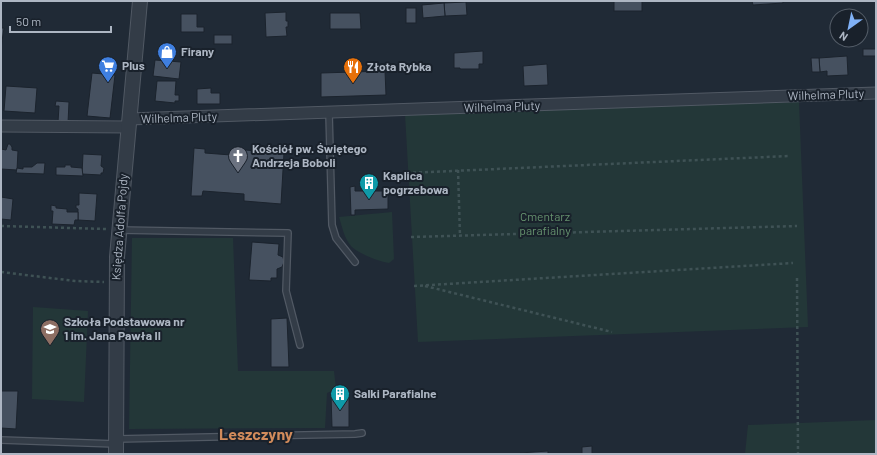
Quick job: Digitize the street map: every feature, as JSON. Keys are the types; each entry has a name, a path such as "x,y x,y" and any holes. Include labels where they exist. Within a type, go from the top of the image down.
{"street":[{"name":"Księdza Adolfa Pojdy","path":"116,446 116,282 128,123 140,1"},
{"name":"Wilhelma Pluty","path":"1,126 128,123 329,113 876,93"}],"lane":[{"path":"329,113 332,225 336,238 355,262"},
{"path":"119,230 288,233 286,291 300,345"},
{"path":"1,440 116,446 362,433"}],"path":[{"path":"407,173 789,156"},
{"path":"458,170 460,236"},
{"path":"1,226 119,230"},
{"path":"411,237 797,226"},
{"path":"414,286 793,263"},
{"path":"1,272 75,282 116,282"},
{"path":"797,278 798,454"},
{"path":"422,285 612,332"}],"green space":[{"name":"Cmentarz parafialny","path":"799,102 808,327 418,342 405,114"},
{"path":"392,212 394,259 389,263 380,261 363,254 351,246 345,236 339,217"},
{"path":"132,238 233,238 238,371 334,371 336,389 327,393 325,428 129,429"},
{"path":"33,307 88,311 84,402 32,399"},
{"path":"876,420 876,454 745,454 748,425"}],"building":[{"path":"614,1 642,1 642,11 614,11"},
{"path":"752,1 783,1 783,3 753,5"},
{"path":"466,2 467,15 445,16 444,3"},
{"path":"444,3 445,16 423,18 422,5"},
{"path":"406,8 416,8 416,23 406,23"},
{"path":"286,12 286,21 288,21 288,27 286,27 287,36 266,37 265,13"},
{"path":"330,13 360,13 361,29 330,29"},
{"path":"181,14 197,14 197,27 204,27 204,32 181,32"},
{"path":"1,28 4,28 1,48"},
{"path":"214,35 232,35 232,44 214,44"},
{"path":"863,49 876,49 876,56 863,56"},
{"path":"483,51 483,64 479,64 479,69 454,68 454,53"},
{"path":"847,56 848,75 827,76 827,71 820,72 819,58"},
{"path":"811,58 819,58 820,72 812,72"},
{"name":"Firany","path":"155,60 181,62 179,79 153,76"},
{"path":"547,64 548,85 524,86 523,66"},
{"name":"Złota Rybka","path":"385,71 386,95 321,97 321,73"},
{"path":"92,73 115,75 110,118 87,116"},
{"path":"157,81 176,81 175,95 179,95 179,101 175,101 175,103 155,101"},
{"path":"6,86 37,88 35,113 4,111"},
{"path":"211,88 211,93 220,93 220,104 197,104 197,89"},
{"path":"56,101 69,102 68,123 58,122 59,106 55,106"},
{"path":"8,144 12,147 12,150 18,151 17,170 1,169 1,149 6,150"},
{"name":"Kościół pw. Świętego Andrzeja Boboli","path":"194,148 205,149 205,153 244,156 245,150 284,153 281,204 244,201 244,194 203,191 202,196 191,196"},
{"path":"83,154 102,155 101,166 104,168 101,175 82,174"},
{"path":"37,163 45,163 44,174 16,173 17,168 23,169 23,167 32,167"},
{"path":"65,165 82,168 83,176 56,175 56,167 65,167"},
{"name":"Kaplica pogrzebowa","path":"355,186 355,191 388,191 388,209 355,210 355,215 351,215 350,187"},
{"path":"79,193 97,194 95,221 78,220 78,209 76,208 76,205 79,205"},
{"path":"1,197 13,199 11,220 1,219"},
{"path":"51,205 56,206 56,208 67,209 67,212 78,212 78,220 75,220 74,225 52,224 53,211 51,211"},
{"path":"252,242 279,244 278,255 283,257 284,262 282,267 277,269 277,278 271,278 271,281 249,280"},
{"path":"287,318 289,367 271,367 271,319"},
{"path":"1,391 18,391 16,429 1,428"},
{"name":"Salki Parafialne","path":"331,395 349,395 349,427 332,427"},
{"path":"592,446 592,454 582,454 582,447"},
{"path":"548,451 548,454 520,454 520,453"}],"place":[{"name":"Firany","path":"167,69"},
{"name":"Plus","path":"108,83"},
{"name":"Złota Rybka","path":"353,84"},
{"name":"Kościół pw. Świętego Andrzeja Boboli","path":"238,173"},
{"name":"Kaplica pogrzebowa","path":"369,200"},
{"name":"Szkoła Podstawowa nr 1 im. Jana Pawła II","path":"50,346"},
{"name":"Salki Parafialne","path":"340,411"}],"district":[{"name":"Leszczyny","path":"256,434"}]}
